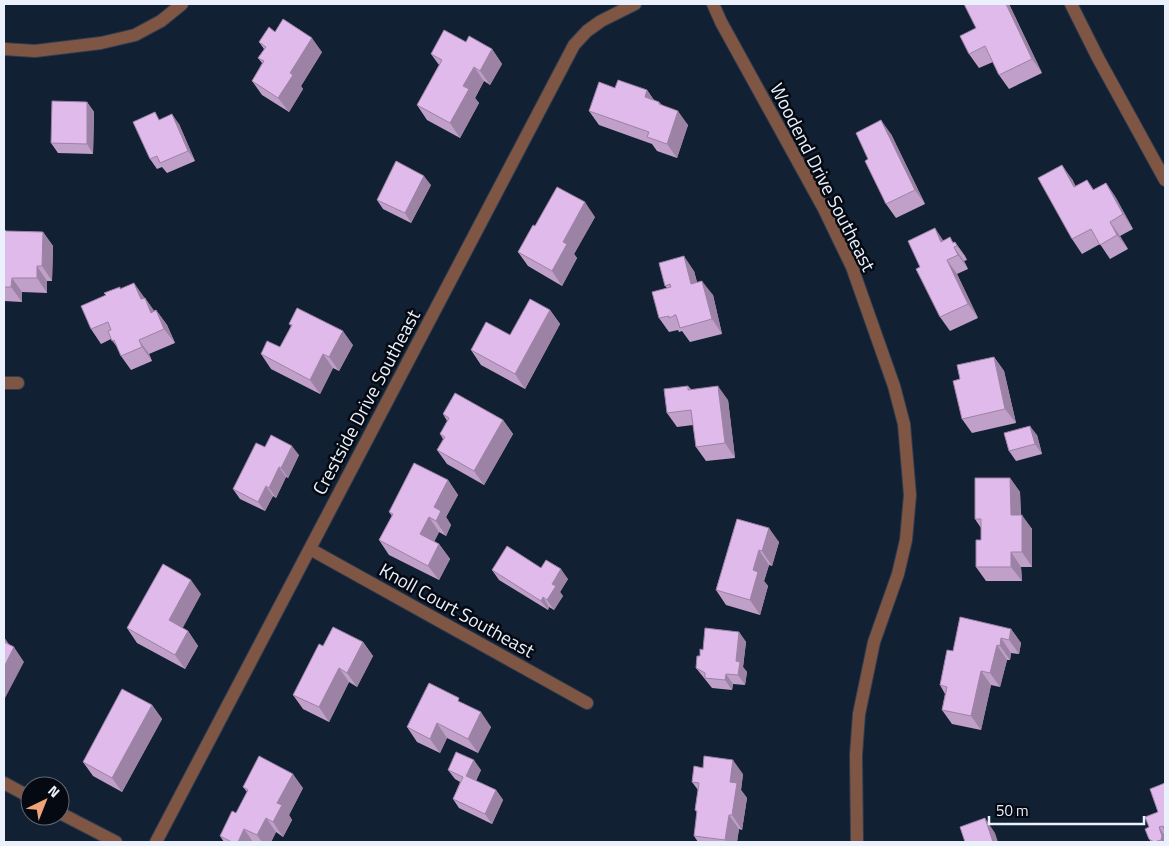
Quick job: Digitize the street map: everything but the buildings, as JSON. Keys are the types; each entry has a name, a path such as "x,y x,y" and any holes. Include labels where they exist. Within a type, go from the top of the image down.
{"street":[{"path":"4,50 35,51 100,43 135,35 161,21 182,4"},
{"name":"Crestside Drive Southeast","path":"156,842 574,45 601,21 635,4"},
{"name":"Woodend Drive Southeast","path":"713,4 721,22 823,207 852,267 894,386 904,424 910,495 906,540 898,574 874,642 859,714 856,755 856,842"},
{"path":"1071,4 1098,58 1165,180"},
{"path":"4,383 18,383"},
{"name":"Knoll Court Southeast","path":"310,549 586,703"},
{"path":"4,783 20,792"},
{"path":"70,818 116,842"}]}
